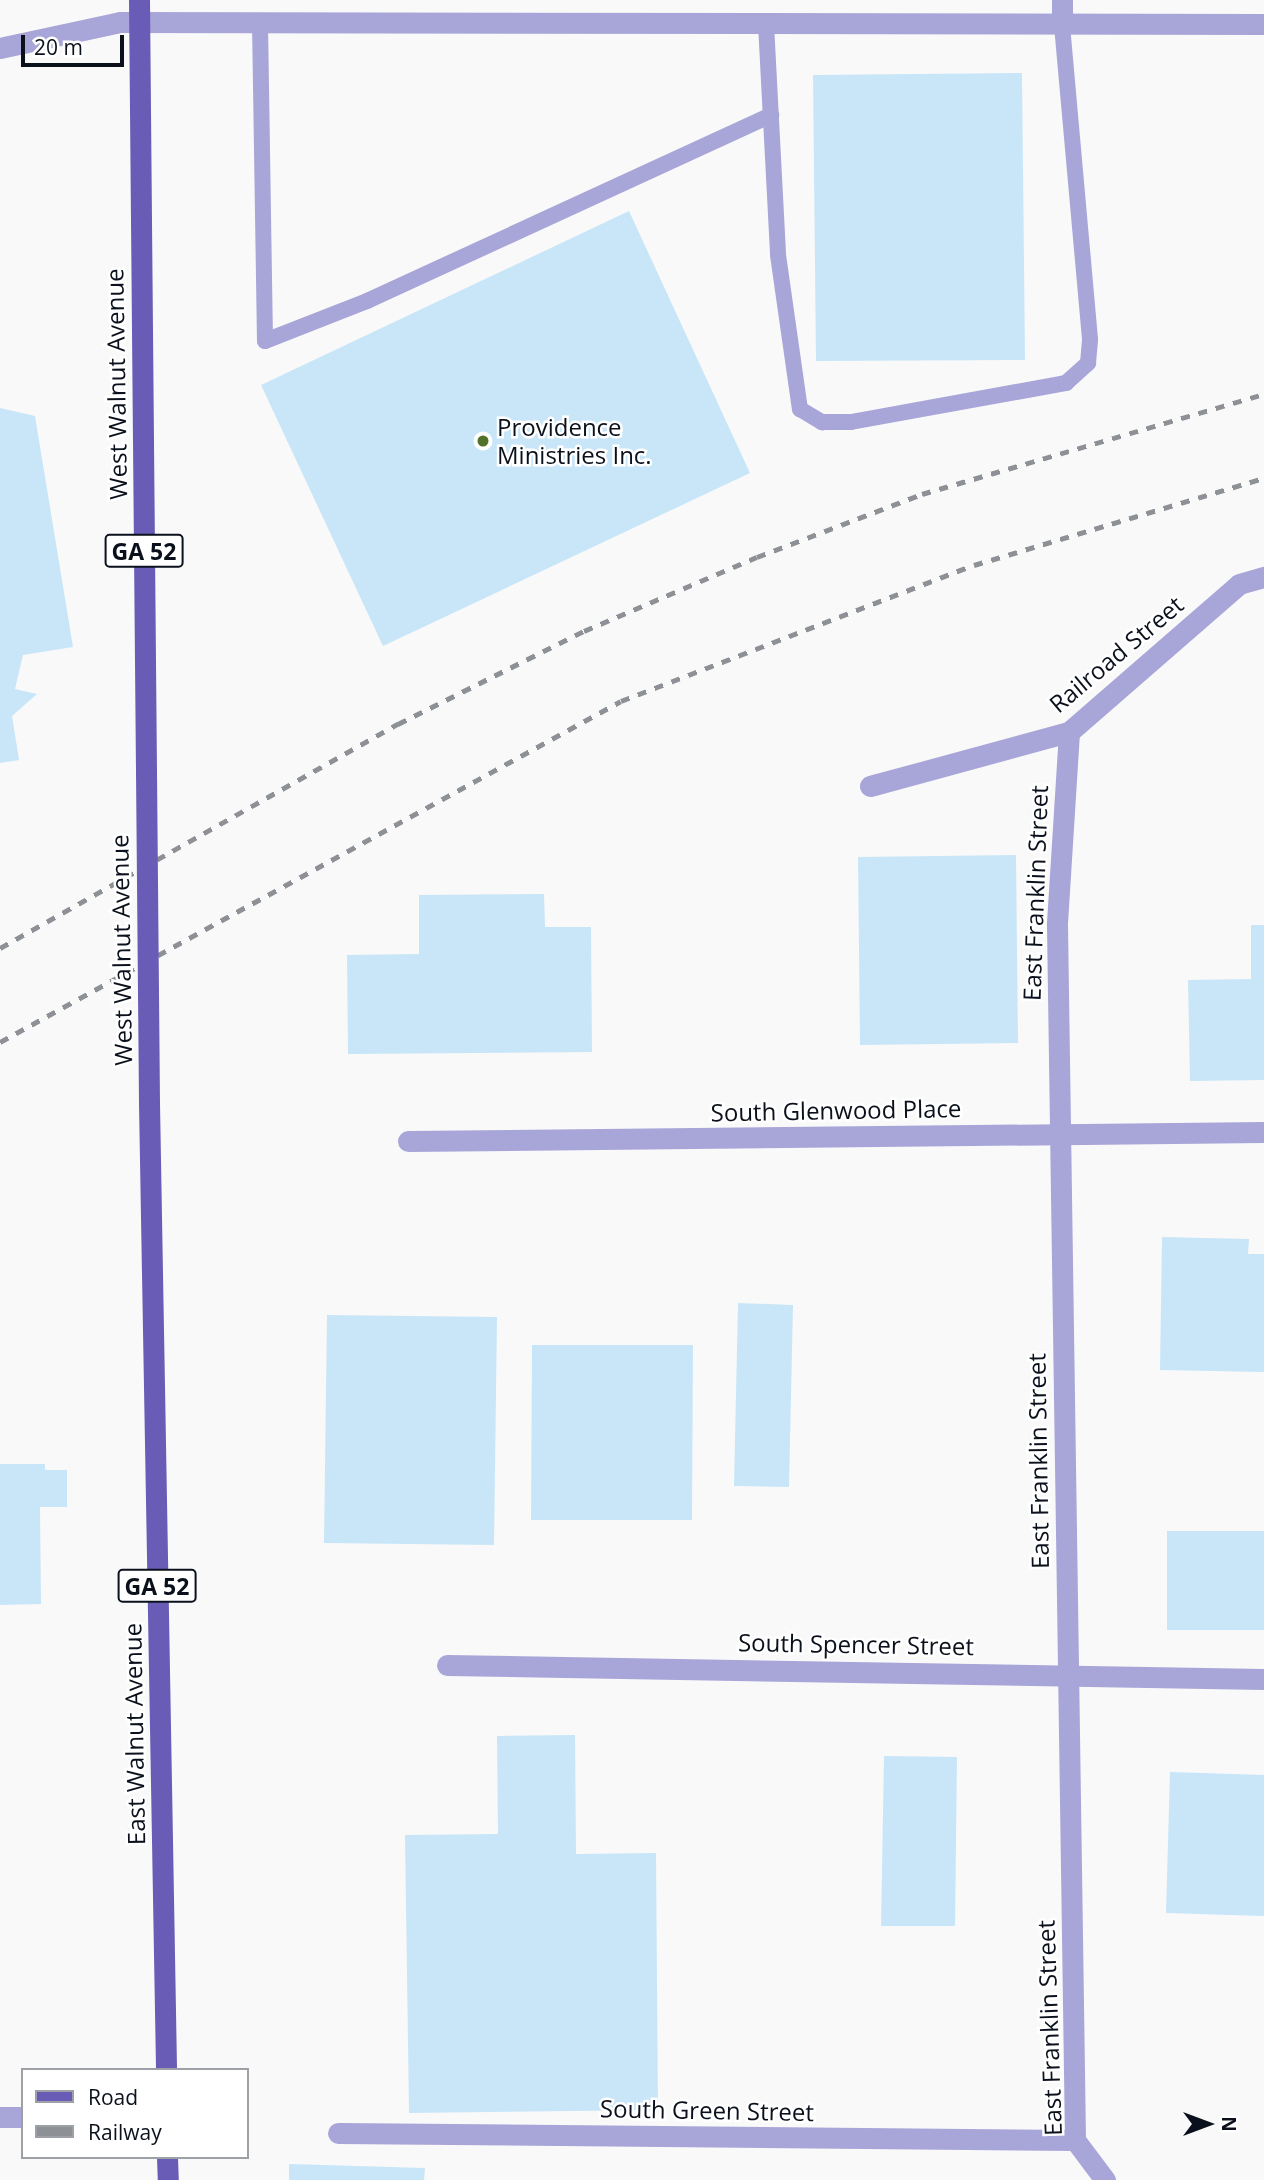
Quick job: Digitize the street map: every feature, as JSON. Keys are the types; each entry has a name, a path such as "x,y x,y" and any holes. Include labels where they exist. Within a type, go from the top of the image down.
{"main road":[{"name":"West Walnut Avenue","path":"139,0 149,1102"},
{"name":"East Walnut Avenue","path":"149,1102 166,2068"},
{"path":"167,2159 168,2180"}],"street":[{"path":"1062,0 1062,24"},
{"path":"0,48 120,22 1264,24"},
{"name":"Railroad Street","path":"870,786 1069,732 1239,584 1264,577"},
{"name":"East Franklin Street","path":"1069,732 1057,925 1075,2140 1105,2180"},
{"name":"South Glenwood Place","path":"408,1141 1264,1132"},
{"name":"South Spencer Street","path":"447,1665 1264,1679"},
{"path":"0,2117 21,2117"},
{"name":"South Green Street","path":"338,2133 1075,2140"}],"lane":[{"path":"260,23 265,341 367,301 771,115"},
{"path":"766,24 778,255 800,408 822,422 851,422 1066,383 1088,363 1090,339 1062,24"}],"building":[{"path":"1022,73 1025,360 816,361 813,75"},
{"path":"629,211 750,473 383,646 261,385"},
{"path":"0,408 35,416 73,647 23,655 15,689 37,694 12,716 19,760 0,763"},
{"path":"1016,855 1018,1043 860,1045 858,857"},
{"path":"544,894 545,927 591,927 592,1052 348,1054 347,955 419,954 419,895"},
{"path":"1251,925 1264,925 1264,1080 1190,1081 1188,980 1251,979"},
{"path":"1162,1237 1249,1239 1248,1254 1264,1254 1264,1372 1160,1370"},
{"path":"738,1303 793,1305 789,1487 734,1486"},
{"path":"327,1315 497,1317 494,1545 324,1543"},
{"path":"532,1345 693,1345 692,1520 531,1520"},
{"path":"0,1464 45,1464 45,1470 67,1470 67,1507 40,1507 41,1604 0,1605"},
{"path":"1167,1531 1264,1531 1264,1630 1167,1630"},
{"path":"575,1735 576,1854 656,1853 658,2110 409,2113 405,1835 498,1834 497,1736"},
{"path":"884,1756 957,1757 955,1926 881,1926"},
{"path":"1170,1772 1264,1775 1264,1916 1166,1913"},
{"path":"289,2164 425,2168 424,2180 289,2180"}],"railway":[{"path":"0,948 398,724 584,631 757,557 922,494 1264,394"},
{"path":"0,1042 621,701 974,565 1264,478"}],"place":[{"name":"Providence Ministries Inc.","path":"483,441"}]}
